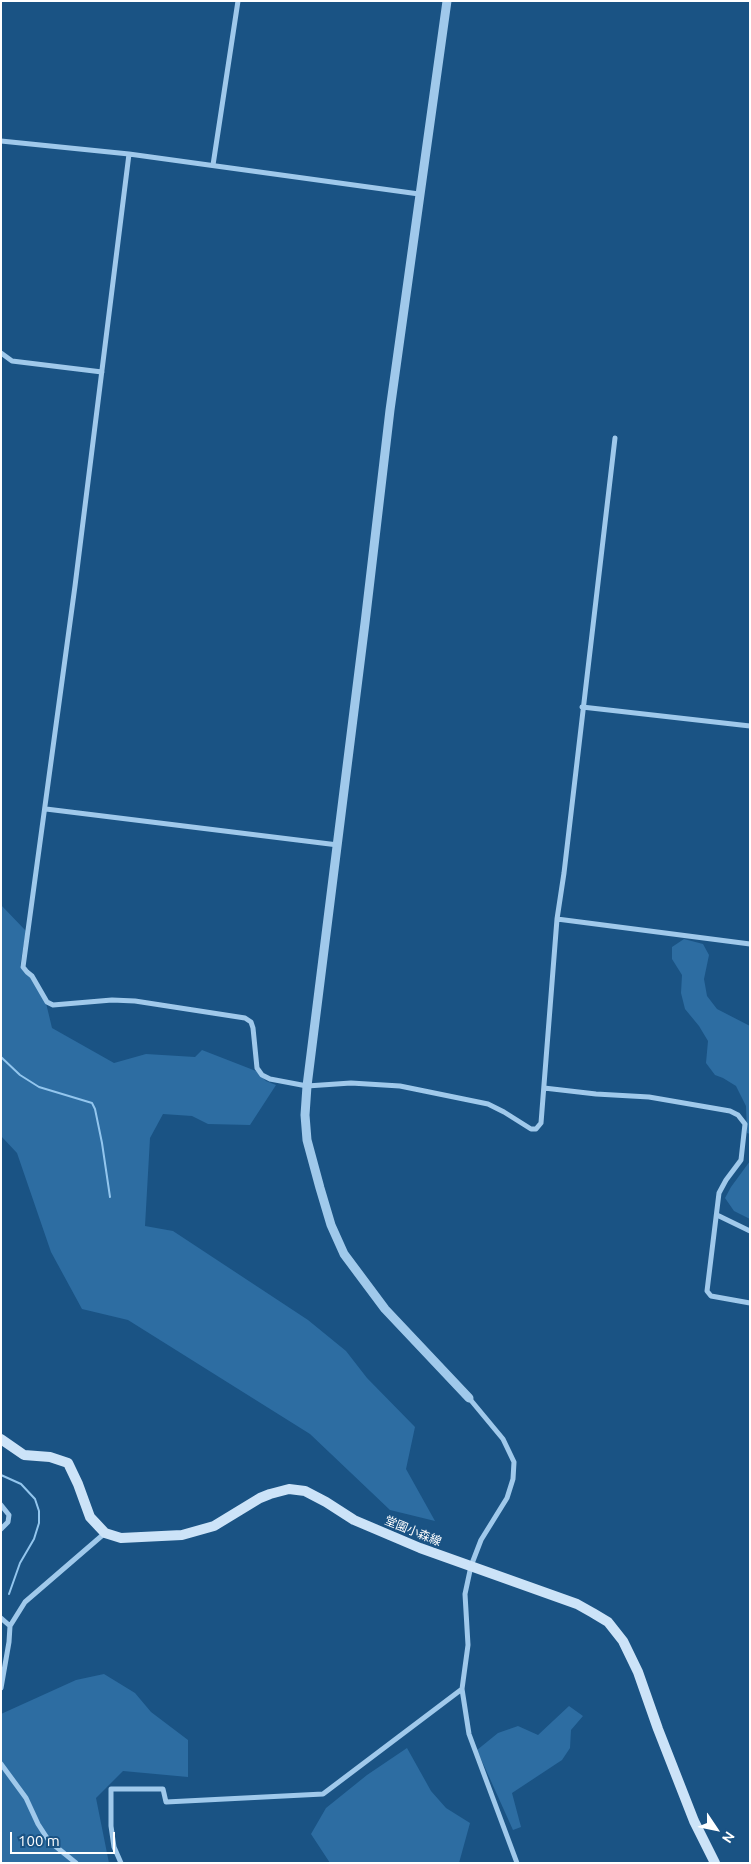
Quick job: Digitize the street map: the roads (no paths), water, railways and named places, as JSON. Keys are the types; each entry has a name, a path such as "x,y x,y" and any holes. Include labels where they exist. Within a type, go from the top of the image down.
{"main road":[{"path":"1,1439 24,1455 50,1457 68,1463 90,1517 105,1533"},
{"name":"堂園小森線","path":"105,1533 121,1538 182,1535 214,1526 260,1498 289,1489 305,1491 354,1520 420,1548 577,1604 608,1622 623,1641 638,1672 694,1821 715,1863"}],"street":[{"path":"213,165 238,1"},
{"path":"447,1 390,410 307,1086 306,1115 307,1140 331,1225 344,1254 385,1309 469,1398 504,1439 514,1462 513,1479 507,1498 480,1540 471,1566 465,1594 468,1645 462,1689 469,1734 517,1863"},
{"path":"1,141 128,154 419,194"},
{"path":"128,154 46,809 23,967 32,976 47,1002 54,1005 112,1000 135,1001 245,1018 251,1022 253,1028 257,1068 270,1079 307,1086 351,1083 400,1086 488,1104 531,1129 536,1129 541,1123 557,919 615,438"},
{"path":"1,353 12,361 102,372"},
{"path":"582,707 750,726"},
{"path":"46,809 338,845"},
{"path":"557,919 750,944"},
{"path":"544,1088 649,1097 730,1110 738,1115 745,1124 741,1160 719,1193 707,1291 711,1296 750,1303"},
{"path":"717,1215 750,1231"},
{"path":"1,1506 9,1515 8,1522 1,1529"},
{"path":"1,1688 10,1626 25,1602 105,1533"},
{"path":"1,1618 10,1626"},
{"path":"122,1863 114,1846 111,1826 111,1790 163,1789 166,1802 322,1794 462,1689"},
{"path":"1,1764 26,1798 38,1824 49,1841 76,1863"}],"waterway":[{"path":"1,1057 20,1075 39,1087 92,1103 102,1143 110,1197"},
{"path":"1,1475 21,1484 35,1499 39,1511 39,1523 34,1539 20,1563 9,1594"}]}
